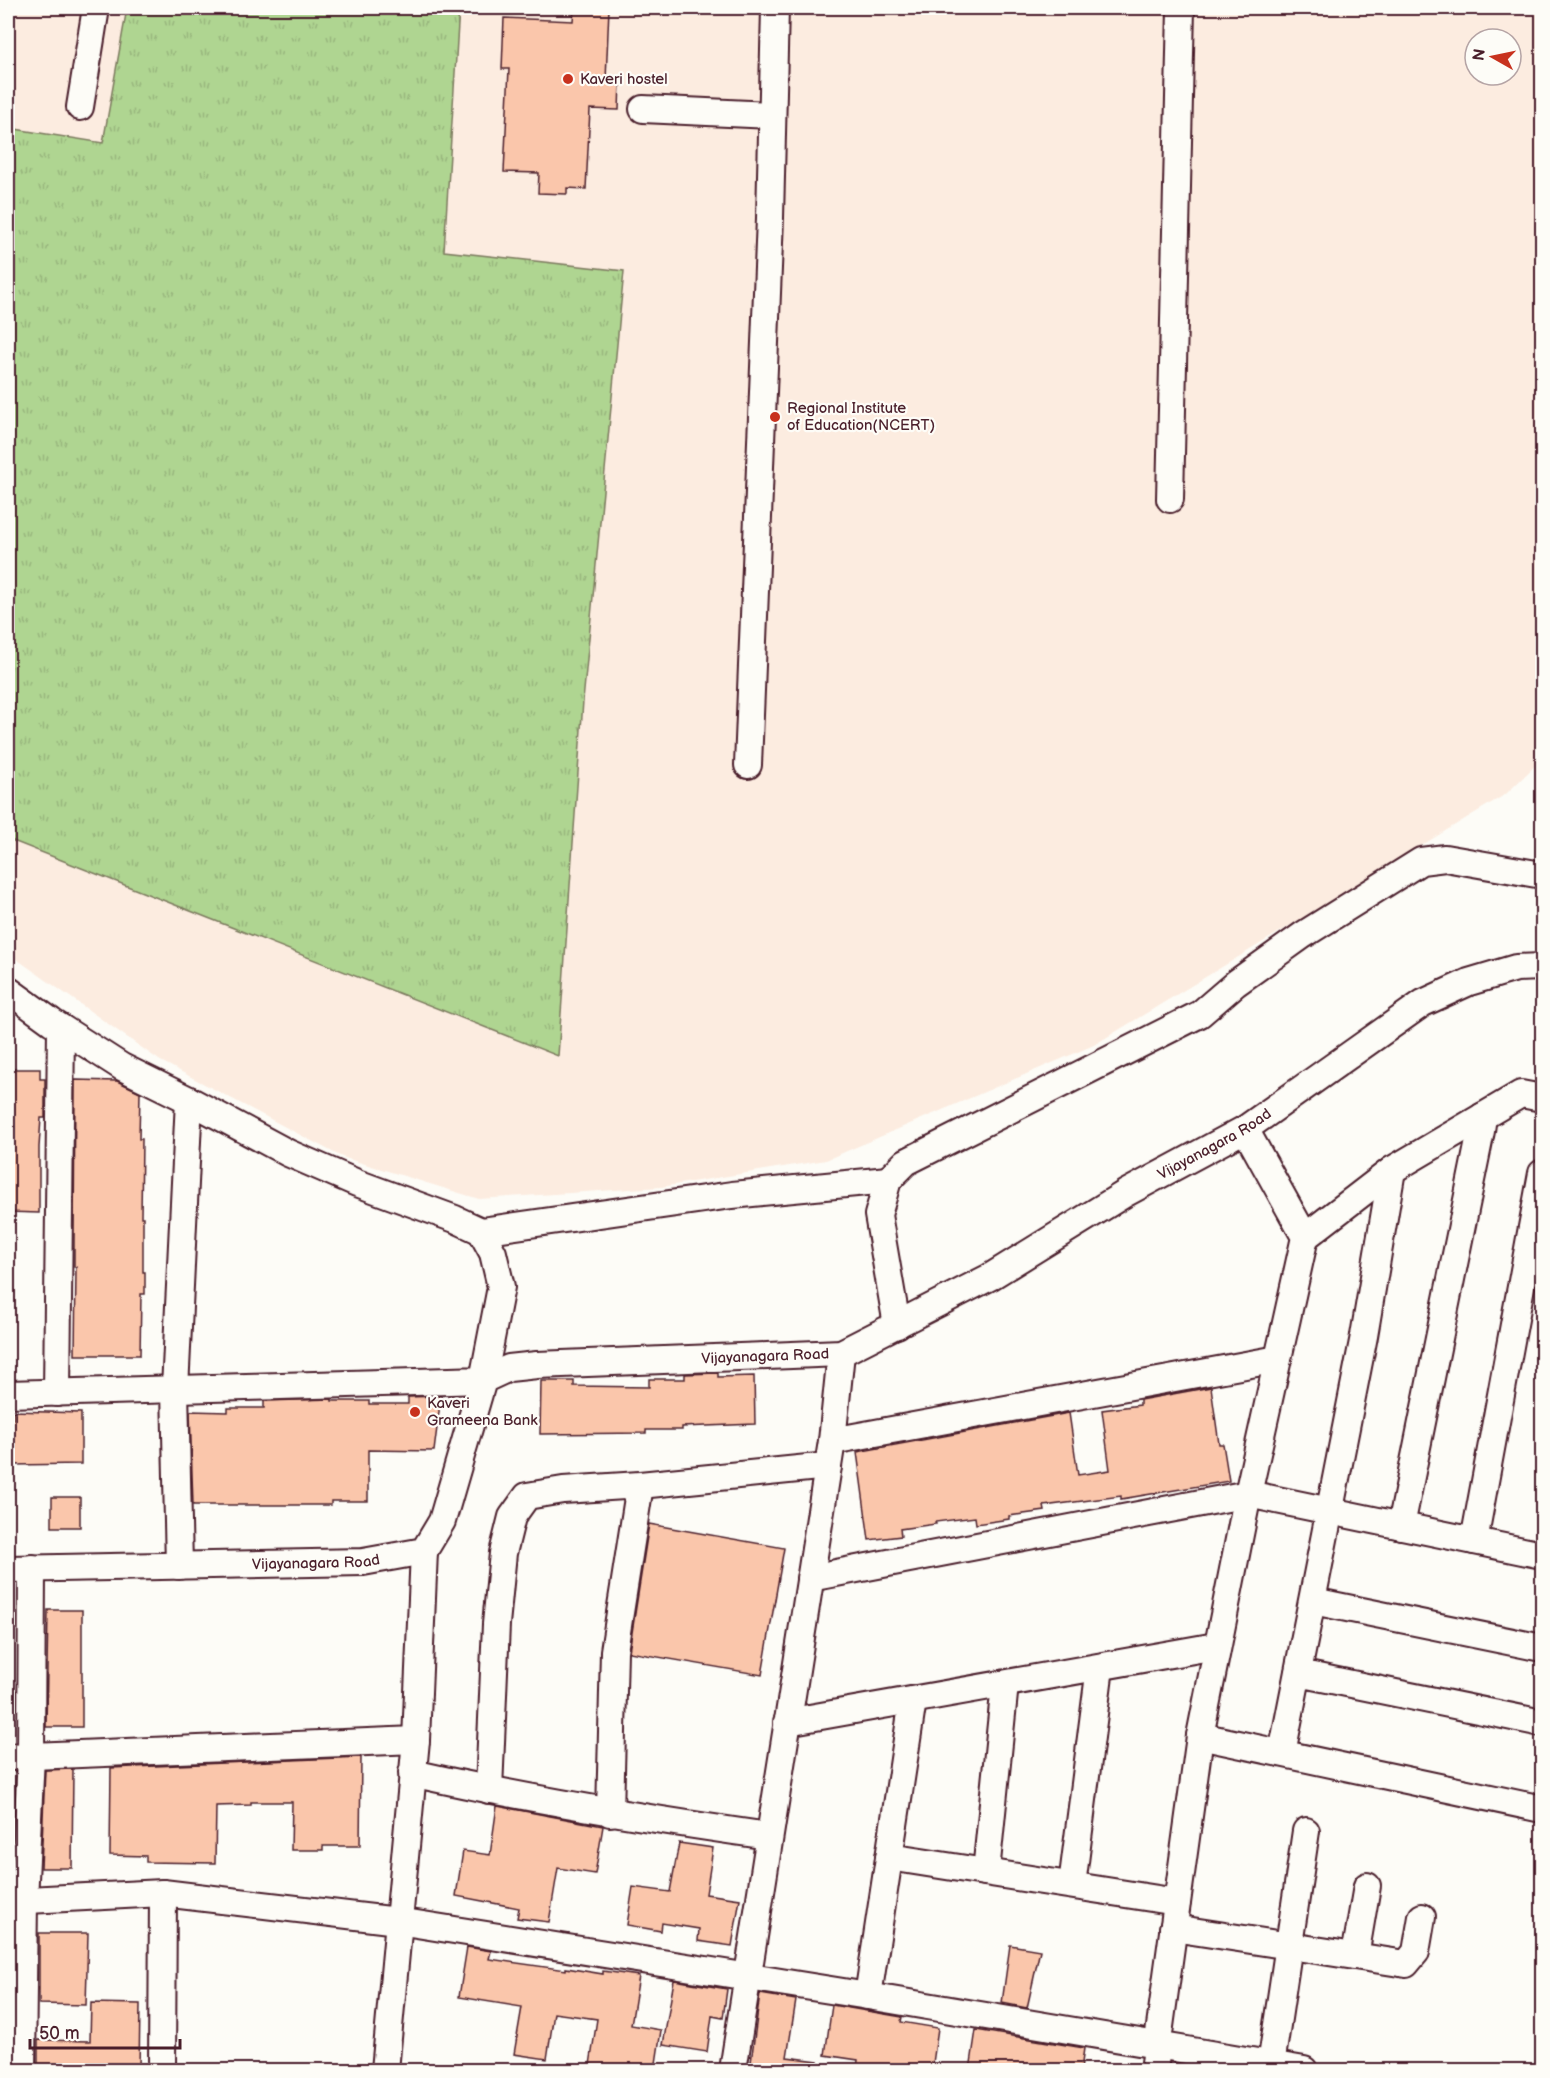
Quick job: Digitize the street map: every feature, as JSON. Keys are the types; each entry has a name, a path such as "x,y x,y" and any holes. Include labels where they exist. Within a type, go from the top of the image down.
{"street":[{"path":"80,107 96,8"},
{"path":"748,765 770,218 775,8"},
{"path":"1170,499 1182,8"},
{"path":"644,109 772,115"},
{"path":"897,1325 878,1215 888,1180 906,1162 1200,1014 1236,983 1303,935 1421,861 1445,858 1542,875"},
{"name":"Vijayanagara Road","path":"483,1380 509,1368 537,1365 840,1353 990,1277 1126,1193 1245,1130 1423,1003 1469,982 1516,968 1542,967"},
{"path":"8,990 61,1028 122,1067 288,1153 357,1183 481,1230 732,1195 888,1180"},
{"path":"57,1393 61,1028"},
{"path":"1156,2058 1200,1736 1216,1646 1305,1237 1392,1170 1483,1116 1521,1094 1542,1098"},
{"path":"178,1566 175,1389 189,1100"},
{"path":"1401,1526 1483,1116"},
{"path":"1245,1130 1305,1237"},
{"path":"1282,1753 1364,1336 1392,1170"},
{"path":"1474,1541 1542,1173"},
{"path":"385,2070 416,1740 424,1551 442,1521 483,1380 501,1287 493,1253 481,1230"},
{"path":"733,2070 832,1441 840,1353"},
{"path":"832,1441 1278,1359"},
{"path":"8,1394 483,1380"},
{"path":"489,1790 496,1624 503,1552 512,1517 527,1496 563,1490 640,1485 828,1466"},
{"path":"610,1813 614,1651 640,1485"},
{"path":"810,1578 1248,1494 1542,1555"},
{"name":"Vijayanagara Road","path":"20,1569 363,1562 424,1551"},
{"path":"20,1569 16,1900 22,2070"},
{"path":"1312,1601 1542,1648"},
{"path":"787,1722 1216,1646"},
{"path":"1072,1885 1100,1666"},
{"path":"1298,1673 1542,1723"},
{"path":"986,1872 1005,1684"},
{"path":"868,1996 914,1700"},
{"path":"1200,1736 1542,1809"},
{"path":"19,1757 416,1740"},
{"path":"412,1773 610,1813 769,1836"},
{"path":"1271,2065 1284,1945 1306,1831"},
{"path":"889,1857 1177,1902"},
{"path":"1355,1956 1367,1886"},
{"path":"16,1900 163,1893 398,1921 868,1996 1156,2058 1271,2065 1304,2070"},
{"path":"162,2070 163,1893"},
{"path":"1173,1928 1406,1964 1416,1952 1422,1917"}],"shaded area":[{"name":"Regional Institute of Education(NCERT)","path":"8,8 1542,8 1542,759 1506,794 1094,1045 826,1160 661,1187 479,1199 342,1157 159,1060 8,953"}],"green space":[{"path":"127,8 459,8 444,251 624,271 583,701 558,1056 8,839 8,128 103,143"}],"building":[{"path":"574,8 609,8 606,80 620,80 619,110 590,109 586,189 567,188 567,194 538,193 539,173 504,172 509,69 502,69 504,18 573,21"},
{"path":"8,1069 40,1069 40,1079 45,1079 45,1118 41,1118 39,1147 39,1213 8,1212"},
{"path":"75,1080 117,1081 140,1092 139,1139 142,1139 141,1217 143,1217 145,1294 141,1294 140,1355 75,1355"},
{"path":"718,1373 718,1377 754,1376 755,1424 682,1427 682,1430 646,1430 646,1433 540,1434 541,1381 574,1381 574,1386 649,1387 649,1379 685,1379 685,1374"},
{"path":"1211,1387 1219,1444 1223,1444 1229,1481 1121,1499 1121,1496 1044,1506 1045,1511 976,1524 975,1517 935,1522 936,1524 900,1529 901,1536 869,1540 857,1452 1069,1413 1078,1475 1110,1470 1102,1410 1140,1405 1140,1400"},
{"path":"441,1396 434,1451 368,1450 368,1501 331,1501 331,1505 193,1505 190,1411 228,1412 228,1408 264,1408 264,1401 332,1399 332,1401 369,1401 369,1404 408,1404 408,1397"},
{"path":"13,1411 81,1413 81,1464 12,1465 8,1463 8,1419 13,1419"},
{"path":"52,1497 80,1497 80,1527 52,1527"},
{"path":"649,1524 784,1548 762,1675 629,1652"},
{"path":"48,1610 82,1610 82,1727 46,1727"},
{"path":"361,1757 360,1846 323,1846 323,1850 291,1850 292,1802 251,1802 251,1805 216,1806 215,1863 146,1862 146,1856 110,1855 111,1768"},
{"path":"73,1769 72,1868 41,1868 45,1770"},
{"path":"497,1806 603,1826 595,1874 558,1868 549,1922 517,1918 519,1908 456,1896 463,1851 490,1855"},
{"path":"679,1843 713,1848 706,1894 740,1899 732,1946 698,1941 699,1929 662,1923 661,1931 627,1925 633,1887 670,1892"},
{"path":"39,1933 88,1933 86,2005 39,2004"},
{"path":"1010,1945 1040,1950 1027,2008 1002,2003"},
{"path":"467,1947 491,1951 489,1959 566,1970 566,1968 603,1974 603,1971 639,1976 631,2025 661,2030 655,2070 625,2070 590,2065 597,2019 554,2013 547,2059 514,2054 522,2007 459,1997"},
{"path":"674,1980 727,1989 723,2018 712,2016 707,2052 663,2045"},
{"path":"760,1994 796,2000 787,2057 818,2061 817,2070 750,2070"},
{"path":"91,2003 140,2004 139,2070 38,2070 38,2040 90,2041"},
{"path":"832,2005 902,2017 901,2022 938,2028 932,2070 895,2067 895,2070 857,2070 858,2060 825,2055"},
{"path":"976,2030 1084,2048 1081,2070 970,2070"}],"place":[{"name":"Kaveri hostel","path":"568,79"},
{"name":"Regional Institute of Education(NCERT)","path":"775,417"},
{"name":"Kaveri Grameena Bank","path":"415,1412"}]}
